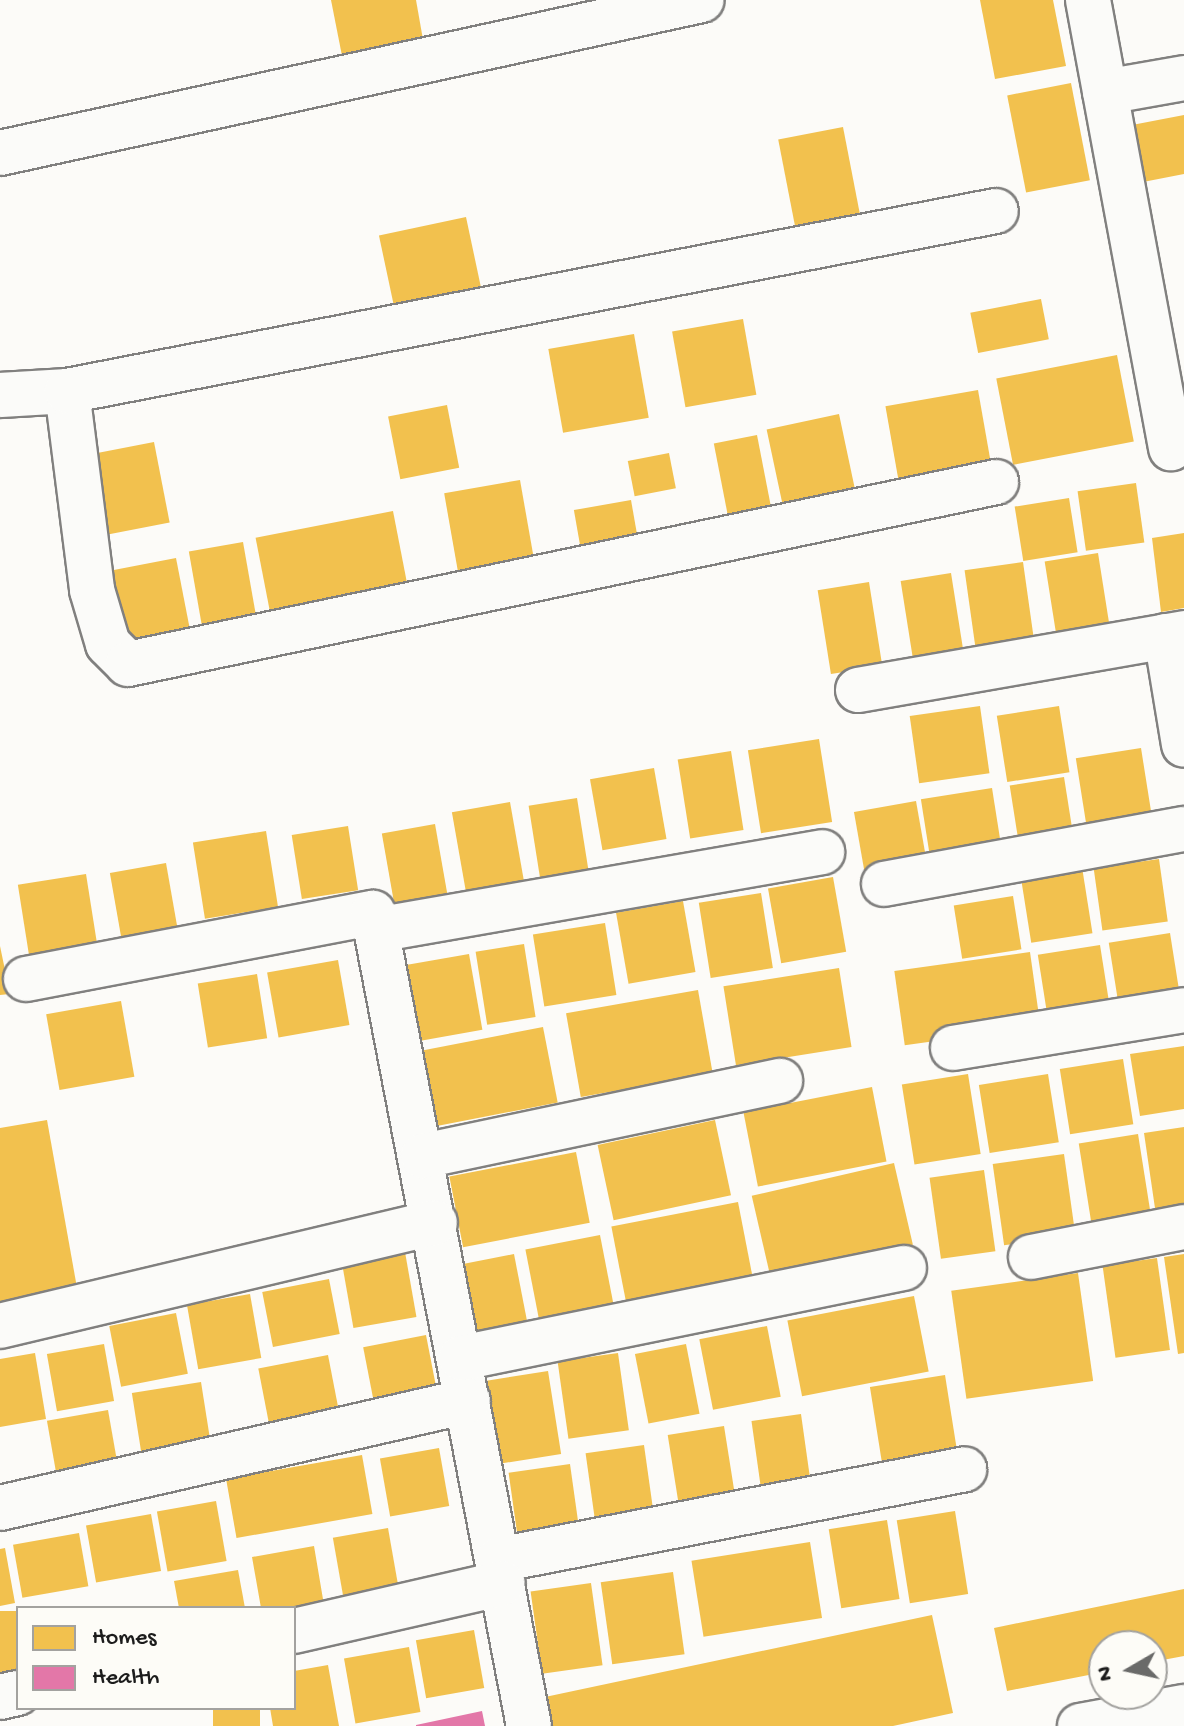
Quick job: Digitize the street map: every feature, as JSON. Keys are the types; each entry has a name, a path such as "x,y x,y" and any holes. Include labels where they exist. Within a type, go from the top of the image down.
{"street":[{"path":"0,153 702,0"},
{"path":"1088,0 1171,448"},
{"path":"1105,92 1184,78"},
{"path":"0,395 67,391 996,211"},
{"path":"67,391 92,590 108,644 128,664 996,482"},
{"path":"858,690 1175,635 1184,745"},
{"path":"884,884 1184,829"},
{"path":"376,930 822,852"},
{"path":"26,979 373,913 423,1156 529,1726"},
{"path":"953,1048 1184,1010"},
{"path":"423,1156 780,1081"},
{"path":"0,1326 435,1222"},
{"path":"1031,1257 1184,1227"},
{"path":"461,1358 904,1268"},
{"path":"0,1508 468,1401"},
{"path":"296,1630 500,1572 964,1469"},
{"path":"1080,1726 1184,1707"}],"building: Homes":[{"path":"331,0 416,0 425,51 344,66"},
{"path":"980,0 1053,0 1066,66 995,79"},
{"path":"1071,83 1090,180 1026,193 1007,95"},
{"path":"1184,115 1184,174 1143,182 1132,125"},
{"path":"843,127 862,227 798,240 778,140"},
{"path":"466,217 486,309 398,327 379,236"},
{"path":"1041,299 1049,339 978,353 970,313"},
{"path":"743,319 756,395 685,407 672,332"},
{"path":"634,334 649,418 563,433 548,349"},
{"path":"1117,355 1134,441 1013,465 996,378"},
{"path":"978,390 992,468 899,484 885,406"},
{"path":"447,405 459,468 400,479 388,416"},
{"path":"839,414 856,496 784,512 767,429"},
{"path":"757,435 772,513 729,521 714,443"},
{"path":"154,442 170,522 108,535 92,454"},
{"path":"669,453 676,488 635,496 628,461"},
{"path":"520,480 534,559 458,572 444,493"},
{"path":"1136,483 1144,542 1086,551 1078,491"},
{"path":"1069,498 1078,552 1023,561 1015,507"},
{"path":"631,500 638,540 581,550 574,510"},
{"path":"393,511 408,591 271,617 256,538"},
{"path":"1184,533 1184,608 1161,612 1152,538"},
{"path":"243,542 256,618 202,627 189,552"},
{"path":"1098,553 1111,632 1057,640 1045,561"},
{"path":"176,558 191,633 126,645 111,571"},
{"path":"1023,562 1036,652 977,660 965,570"},
{"path":"951,573 965,660 914,668 901,581"},
{"path":"869,582 882,666 831,674 818,590"},
{"path":"980,706 989,773 919,783 910,716"},
{"path":"1059,706 1069,772 1007,782 997,716"},
{"path":"819,739 832,822 761,833 748,750"},
{"path":"1141,748 1152,820 1087,830 1076,758"},
{"path":"731,751 744,830 690,838 678,759"},
{"path":"654,768 667,839 602,850 590,779"},
{"path":"1064,777 1074,842 1020,851 1010,786"},
{"path":"992,788 1002,851 931,862 921,799"},
{"path":"577,798 589,871 540,879 529,806"},
{"path":"916,801 927,866 865,877 854,812"},
{"path":"510,802 524,882 466,892 452,812"},
{"path":"435,824 448,897 395,906 382,833"},
{"path":"348,826 358,890 302,899 292,835"},
{"path":"266,831 278,907 205,919 193,843"},
{"path":"1159,859 1168,921 1102,931 1094,868"},
{"path":"166,863 178,929 122,939 110,873"},
{"path":"1082,867 1092,933 1031,943 1021,877"},
{"path":"86,874 99,954 31,965 18,885"},
{"path":"833,877 846,952 781,963 768,888"},
{"path":"761,893 773,968 711,978 699,903"},
{"path":"1013,896 1021,949 962,959 954,905"},
{"path":"683,901 696,972 629,984 616,913"},
{"path":"605,923 616,995 544,1007 533,934"},
{"path":"1170,933 1180,993 1118,1003 1109,943"},
{"path":"524,944 536,1017 487,1025 476,952"},
{"path":"1100,945 1110,1008 1048,1018 1038,955"},
{"path":"0,946 10,994 0,995"},
{"path":"1030,952 1040,1026 905,1045 894,971"},
{"path":"469,954 482,1030 419,1041 406,965"},
{"path":"338,960 349,1025 279,1037 267,973"},
{"path":"839,968 852,1047 736,1065 723,986"},
{"path":"257,974 267,1038 208,1048 198,983"},
{"path":"698,990 713,1074 581,1097 566,1013"},
{"path":"121,1001 134,1077 60,1090 46,1014"},
{"path":"543,1027 558,1103 437,1126 422,1050"},
{"path":"1184,1046 1184,1109 1140,1116 1130,1054"},
{"path":"1123,1059 1133,1124 1070,1134 1060,1069"},
{"path":"968,1074 981,1154 914,1164 902,1084"},
{"path":"1048,1074 1059,1142 990,1153 979,1085"},
{"path":"872,1087 887,1162 758,1187 743,1112"},
{"path":"47,1120 79,1299 0,1314 0,1128"},
{"path":"715,1120 731,1195 614,1220 598,1145"},
{"path":"1184,1127 1184,1217 1157,1222 1144,1133"},
{"path":"1138,1134 1153,1226 1093,1235 1079,1143"},
{"path":"576,1152 590,1223 463,1247 449,1177"},
{"path":"1064,1154 1075,1235 1004,1245 993,1164"},
{"path":"894,1163 913,1245 771,1278 752,1196"},
{"path":"984,1170 995,1251 941,1259 930,1178"},
{"path":"738,1202 754,1283 627,1308 611,1227"},
{"path":"600,1235 615,1310 540,1324 525,1250"},
{"path":"405,1252 416,1317 353,1328 342,1263"},
{"path":"514,1254 529,1331 478,1340 463,1264"},
{"path":"1184,1254 1184,1353 1178,1354 1164,1257"},
{"path":"1157,1258 1170,1350 1115,1358 1103,1266"},
{"path":"1078,1273 1093,1381 966,1399 951,1291"},
{"path":"329,1279 340,1334 273,1347 262,1292"},
{"path":"250,1294 261,1358 198,1369 187,1305"},
{"path":"914,1296 929,1372 802,1396 787,1321"},
{"path":"176,1313 188,1374 121,1387 109,1326"},
{"path":"767,1326 781,1397 713,1410 699,1339"},
{"path":"426,1335 438,1398 375,1410 363,1347"},
{"path":"104,1344 114,1401 57,1411 47,1354"},
{"path":"686,1344 700,1414 649,1424 635,1354"},
{"path":"35,1353 46,1419 0,1427 0,1359"},
{"path":"618,1353 629,1430 568,1439 558,1361"},
{"path":"328,1355 339,1413 270,1426 258,1369"},
{"path":"548,1371 561,1454 492,1465 479,1382"},
{"path":"945,1375 959,1466 884,1478 870,1387"},
{"path":"201,1382 211,1448 142,1459 132,1393"},
{"path":"108,1410 119,1471 58,1482 47,1421"},
{"path":"801,1414 812,1490 762,1497 751,1421"},
{"path":"724,1426 736,1502 680,1511 668,1435"},
{"path":"644,1445 655,1520 596,1528 586,1453"},
{"path":"439,1448 449,1506 390,1517 380,1458"},
{"path":"362,1455 372,1514 237,1538 226,1479"},
{"path":"570,1464 581,1539 519,1548 509,1473"},
{"path":"216,1501 227,1561 168,1571 157,1511"},
{"path":"955,1511 968,1594 910,1603 897,1520"},
{"path":"151,1514 161,1571 96,1583 86,1525"},
{"path":"887,1520 900,1599 841,1608 829,1529"},
{"path":"388,1528 399,1591 344,1601 333,1538"},
{"path":"79,1533 88,1586 22,1598 13,1545"},
{"path":"810,1542 822,1618 704,1637 691,1561"},
{"path":"314,1546 325,1611 296,1617 296,1606 261,1606 252,1557"},
{"path":"5,1548 15,1603 0,1606 0,1549"},
{"path":"238,1570 245,1606 179,1606 174,1581"},
{"path":"673,1572 685,1654 612,1664 601,1582"},
{"path":"591,1583 603,1665 542,1674 531,1591"},
{"path":"1184,1589 1184,1656 1168,1659 1168,1630 1088,1630 1088,1675 1007,1691 994,1628"},
{"path":"0,1611 16,1611 16,1673 0,1673"},
{"path":"932,1615 953,1713 893,1726 551,1726 545,1697"},
{"path":"474,1630 484,1688 426,1698 416,1640"},
{"path":"409,1647 420,1712 355,1723 344,1658"},
{"path":"328,1665 339,1726 273,1726 270,1710 296,1710 296,1671"},
{"path":"213,1710 260,1710 260,1726 213,1726"}],"building: Health":[{"path":"482,1711 485,1726 416,1726 416,1725"}]}
